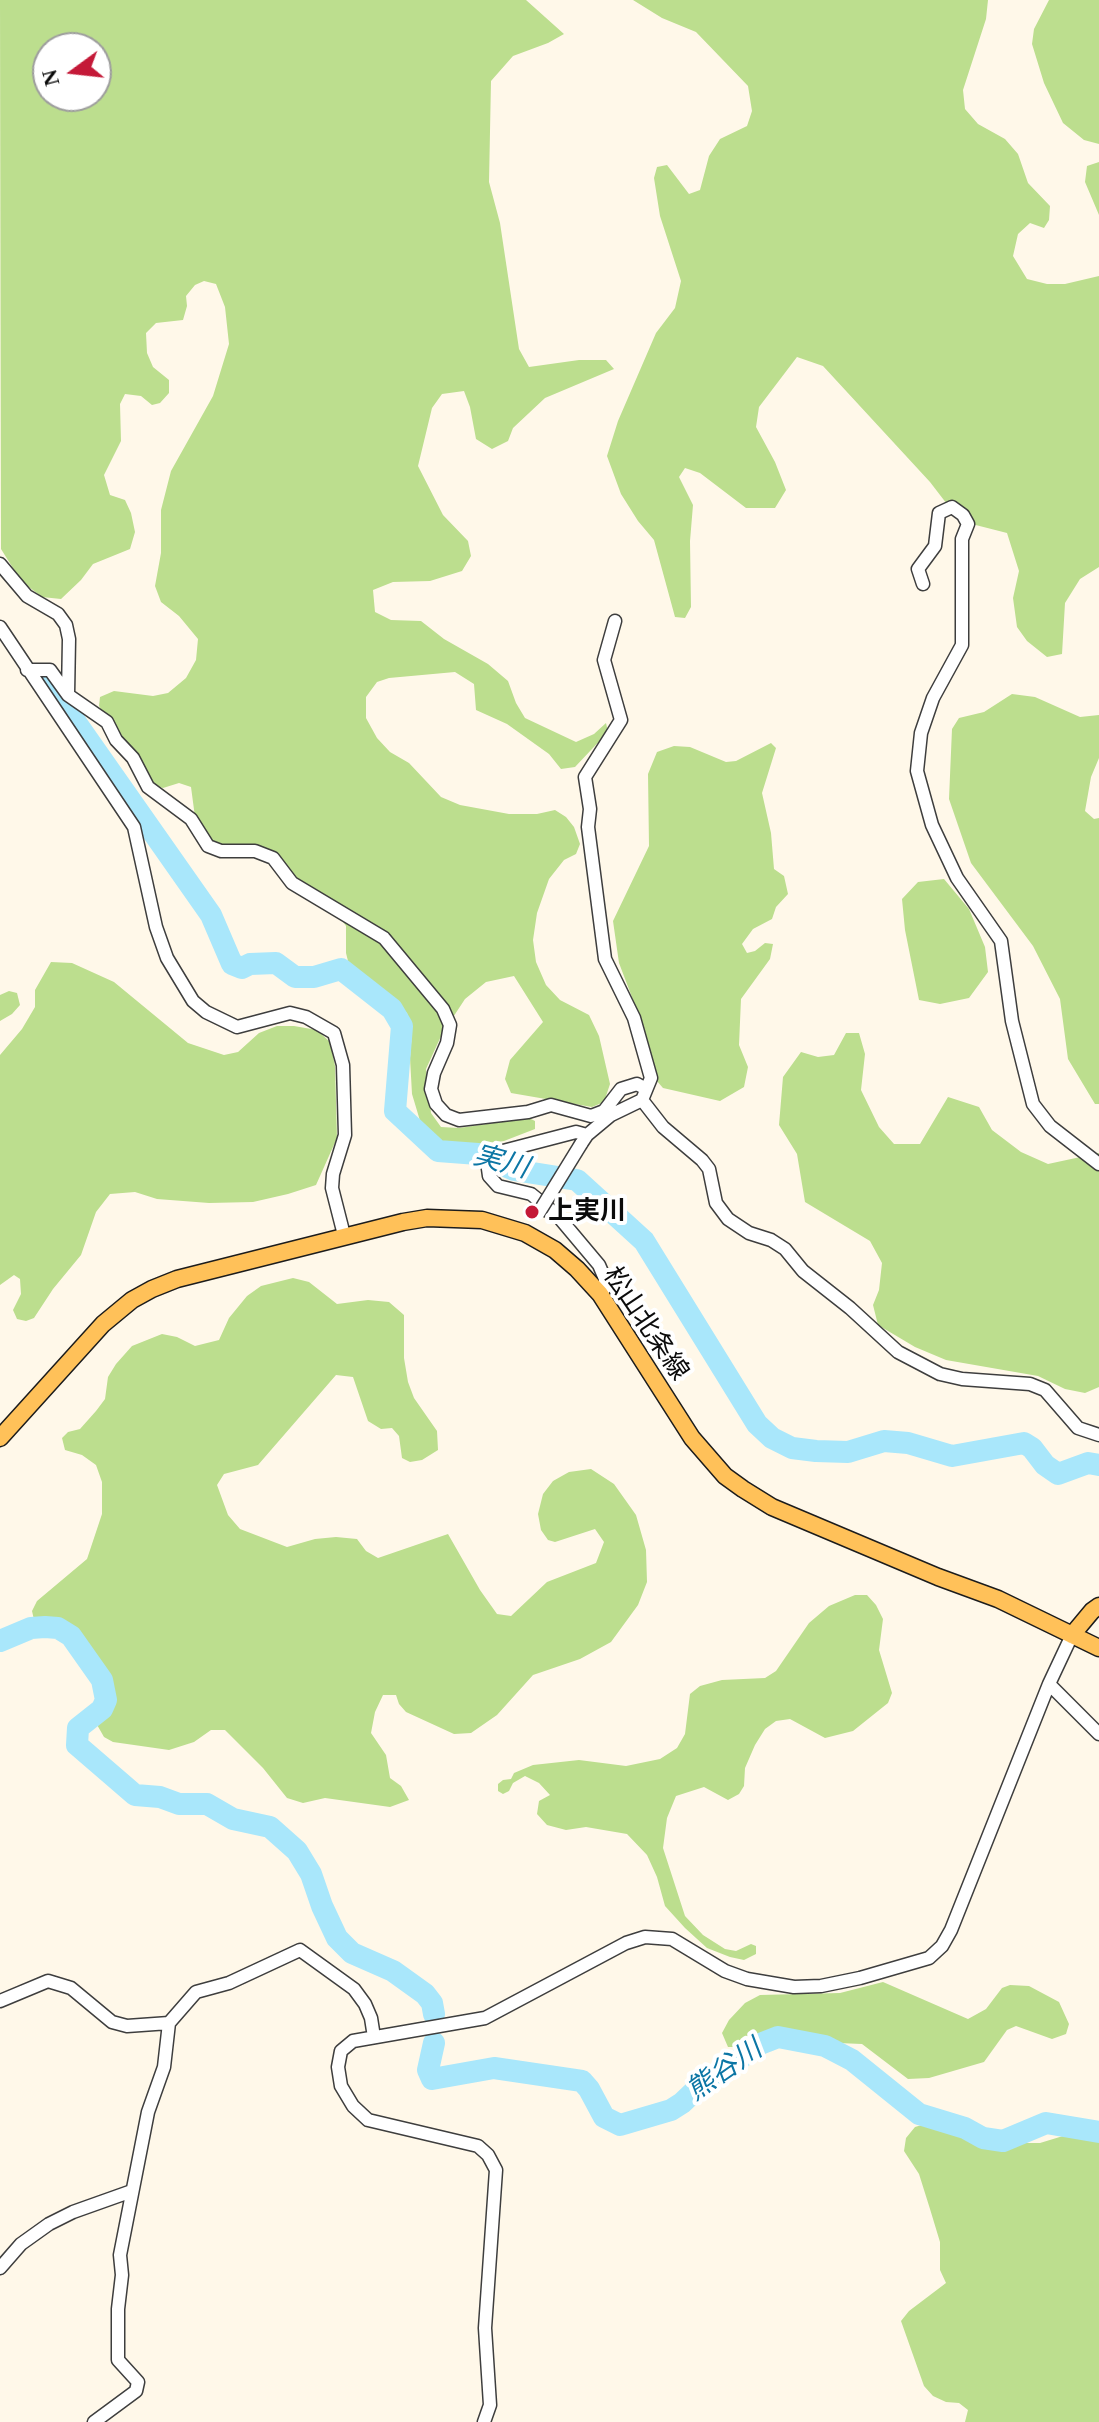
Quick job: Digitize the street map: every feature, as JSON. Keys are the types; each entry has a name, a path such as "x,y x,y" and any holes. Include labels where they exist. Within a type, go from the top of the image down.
{"main road":[{"name":"松山北条線","path":"0,1438 103,1324 132,1300 177,1279 344,1235 427,1218 482,1220 525,1233 555,1250 577,1269 600,1294 692,1438 725,1476 743,1489 772,1507 998,1599 1099,1648"},
{"path":"1072,1635 1099,1606"}],"street":[{"path":"923,584 918,569 935,546 939,513 952,507 963,515 968,524 962,539 962,645 929,710 921,733 917,771 932,825 957,878 1001,941 1012,1021 1033,1104 1050,1126 1099,1164"},
{"path":"0,564 27,596 58,614 66,625 69,639 68,695"},
{"path":"525,1233 584,1139 611,1115 644,1095 651,1078 634,1018 605,959 588,827 590,809 585,777 621,720 604,660 615,621"},
{"path":"0,627 134,827 167,958 193,1001 206,1012 237,1027 290,1013 306,1017 334,1033 341,1048 343,1065 345,1135 332,1188 344,1235"},
{"path":"0,643 15,652"},
{"path":"27,670 50,670 68,695 107,722 116,740 133,758 148,787 191,819 208,846 221,851 255,851 273,858 292,883 384,938 443,1009 450,1025 431,1089 436,1104 446,1115 459,1120 528,1112 551,1105 591,1116 604,1111 621,1089 637,1084 663,1127 709,1169 716,1203 728,1219 749,1233 771,1240 785,1249 803,1271 898,1352 940,1374 962,1379 1030,1384 1045,1390 1078,1428 1099,1435"},
{"path":"584,1139 576,1132 517,1145 496,1156 488,1169 492,1182 531,1194 557,1215 578,1238 599,1265 605,1279 605,1288 600,1294"},
{"path":"484,2422 490,2405 485,2328 496,2170 488,2155 478,2146 368,2120 353,2106 341,2086 338,2067 341,2051 353,2041 485,2018 626,1943 645,1937 672,1939 725,1971 747,1979 794,1987 821,1986 860,1978 929,1958 942,1946 951,1930 1049,1684 1072,1635"},
{"path":"1049,1684 1099,1734"},
{"path":"94,2422 136,2391 138,2382 118,2360 120,2255 148,2112 164,2067 169,2023 196,1992 229,1983 300,1950 354,1989 371,2018 374,2037"},
{"path":"0,2001 48,1981 71,1988 112,2022 127,2026 169,2023"},
{"path":"0,2268 21,2244 49,2224 132,2191"}],"green space":[{"path":"0,0 526,0 564,34 513,56 491,81 489,182 500,223 519,349 529,367 579,360 606,360 614,369 545,398 513,428 508,441 492,449 476,439 464,391 442,394 432,408 418,466 443,515 468,541 471,556 462,571 430,581 393,582 373,590 375,612 391,620 421,621 444,639 488,664 508,681 525,718 576,742 594,734 606,723 608,732 575,767 561,769 549,754 507,724 476,710 474,684 455,672 389,678 377,682 366,697 366,718 377,738 390,752 409,763 441,797 460,805 509,814 537,814 555,810 574,827 580,844 576,854 564,860 549,879 537,913 533,940 536,962 546,985 560,1000 589,1015 599,1036 610,1084 604,1102 592,1107 511,1093 505,1079 510,1060 543,1022 514,976 486,982 465,999 442,1034 426,1069 431,1113 441,1127 459,1128 529,1118 535,1121 535,1129 504,1141 460,1147 437,1142 421,1124 412,1094 412,1032 407,1013 349,965 346,926 327,900 296,880 276,854 222,847 211,842 195,817 191,787 179,783 163,788 150,784 99,706 100,697 114,691 153,696 168,693 186,678 196,660 198,639 179,616 161,602 155,586 161,553 161,510 171,471 213,396 229,344 225,307 216,284 204,281 195,285 186,296 183,320 156,323 146,333 147,353 153,367 169,380 169,393 160,403 152,405 141,396 125,394 120,404 121,441 104,475 110,495 125,500 131,513 135,532 130,549 93,564 61,599 42,597 21,581 1,549"},
{"path":"633,0 988,0 986,19 963,90 965,109 978,124 1005,139 1018,154 1028,183 1050,206 1049,220 1044,228 1030,223 1018,234 1013,256 1027,279 1047,284 1065,284 1099,276 1099,567 1080,579 1065,603 1062,654 1047,657 1027,641 1017,627 1013,598 1019,571 1007,533 960,521 930,482 823,366 797,357 759,407 756,427 786,490 775,508 746,508 700,473 685,468 679,477 693,505 691,607 685,618 675,617 654,540 621,494 607,456 618,421 656,333 675,308 681,281 660,216 654,178 657,167 667,165 689,194 700,190 709,156 720,139 747,126 752,111 748,86 696,32 662,18"},
{"path":"1049,0 1099,0 1099,144 1084,140 1063,123 1044,83 1032,44 1034,29"},
{"path":"1099,162 1099,215 1085,182 1087,166"},
{"path":"1012,694 1035,697 1080,717 1099,715 1099,758 1091,777 1085,811 1094,819 1099,818 1099,1104 1095,1104 1068,1059 1060,999 1033,946 971,863 949,799 952,729 959,718 984,712"},
{"path":"771,743 776,748 762,793 771,833 774,869 784,876 788,894 776,907 772,919 753,929 742,944 747,953 765,943 773,944 770,959 741,999 739,1045 748,1067 744,1087 720,1101 663,1088 656,1080 638,1013 619,963 613,921 649,846 648,774 657,752 674,746 690,747 726,762 736,761"},
{"path":"944,879 969,909 985,947 988,972 969,998 940,1004 919,1000 902,899 918,882"},
{"path":"51,962 72,963 114,982 188,1043 224,1055 238,1052 259,1033 277,1026 317,1030 330,1042 335,1066 337,1138 316,1185 288,1194 253,1202 209,1203 157,1199 135,1192 110,1194 96,1212 81,1255 34,1318 26,1321 17,1319 13,1310 21,1294 20,1279 14,1275 0,1285 0,1055 22,1029 35,1007 35,990"},
{"path":"9,991 17,993 20,1005 0,1021 0,995"},
{"path":"846,1033 859,1033 865,1054 861,1090 879,1127 894,1144 920,1144 948,1097 979,1107 992,1130 1021,1152 1048,1164 1099,1153 1099,1387 1085,1393 1065,1389 1038,1376 946,1360 915,1347 878,1325 873,1305 879,1290 882,1263 870,1241 805,1202 797,1154 779,1125 783,1077 801,1052 818,1057 834,1055"},
{"path":"293,1278 309,1282 337,1304 368,1300 389,1302 404,1315 404,1358 408,1382 414,1398 437,1431 438,1450 422,1460 410,1462 402,1458 399,1436 392,1428 381,1429 368,1421 353,1377 336,1375 258,1465 224,1474 217,1485 228,1515 240,1529 287,1547 315,1539 357,1539 366,1551 378,1558 448,1534 497,1614 511,1616 547,1582 596,1563 604,1542 595,1529 555,1542 548,1540 541,1530 538,1514 543,1494 553,1481 569,1472 591,1469 614,1484 636,1515 646,1550 647,1582 638,1605 611,1642 580,1659 533,1675 497,1715 471,1733 454,1734 406,1712 396,1695 383,1695 375,1712 371,1733 386,1755 390,1778 401,1786 409,1800 390,1807 325,1798 303,1803 287,1798 263,1768 225,1730 211,1730 194,1742 169,1750 113,1742 104,1737 96,1723 94,1672 85,1651 70,1639 35,1624 32,1611 37,1601 87,1559 102,1514 102,1482 96,1465 82,1455 65,1450 62,1438 68,1432 80,1429 105,1399 108,1377 116,1364 132,1346 162,1334 195,1346 219,1340 229,1318 247,1296 261,1286"},
{"path":"855,1595 867,1595 883,1619 879,1650 892,1693 888,1703 853,1731 825,1738 790,1719 776,1721 765,1729 755,1745 739,1794 728,1800 704,1787 676,1796 667,1818 663,1848 685,1916 703,1935 725,1949 736,1951 751,1944 756,1946 756,1954 744,1960 730,1957 707,1948 685,1928 665,1906 647,1855 627,1834 586,1827 566,1830 547,1825 537,1814 539,1801 550,1795 539,1783 525,1776 513,1783 509,1791 503,1794 498,1791 498,1784 503,1780 511,1779 514,1773 533,1765 579,1760 626,1766 660,1759 677,1748 685,1734 690,1694 700,1686 722,1680 765,1678 776,1671 809,1623 829,1606"},
{"path":"883,1982 968,2019 986,2009 1002,1988 1010,1985 1029,1986 1059,2002 1069,2024 1066,2034 1052,2039 1016,2026 1007,2030 984,2062 929,2078 908,2079 862,2044 767,2040 742,2047 728,2047 722,2033 745,2003 760,1995 840,1993"},
{"path":"932,2122 974,2135 1024,2143 1040,2143 1099,2129 1099,2422 965,2422 968,2410 959,2403 946,2402 933,2396 924,2386 901,2321 909,2311 946,2283 940,2270 940,2242 919,2174 904,2151 906,2138 915,2127"}],"waterway":[{"name":"実川","path":"44,677 211,915 232,964 242,968 250,964 276,963 295,977 314,977 341,969 392,1009 402,1026 395,1111 438,1151 478,1154 514,1170 577,1180 644,1241 757,1424 772,1438 792,1448 816,1451 848,1452 884,1441 908,1443 952,1456 1024,1443 1058,1474 1088,1463 1099,1465"},
{"name":"熊谷川","path":"0,1641 31,1628 45,1627 58,1628 71,1636 102,1680 106,1700 102,1709 78,1728 77,1745 135,1795 160,1797 179,1804 207,1804 233,1819 270,1827 297,1851 311,1874 337,1938 352,1953 393,1971 425,1994 432,2003 434,2014"},
{"name":"熊谷川","path":"434,2043 428,2070 432,2079 494,2068 582,2081 604,2117 620,2125 671,2110 755,2046 778,2037 825,2046 852,2060 919,2114 965,2128 983,2138 1003,2141 1046,2123 1099,2132"}],"place":[{"name":"上実川","path":"532,1212"}]}
